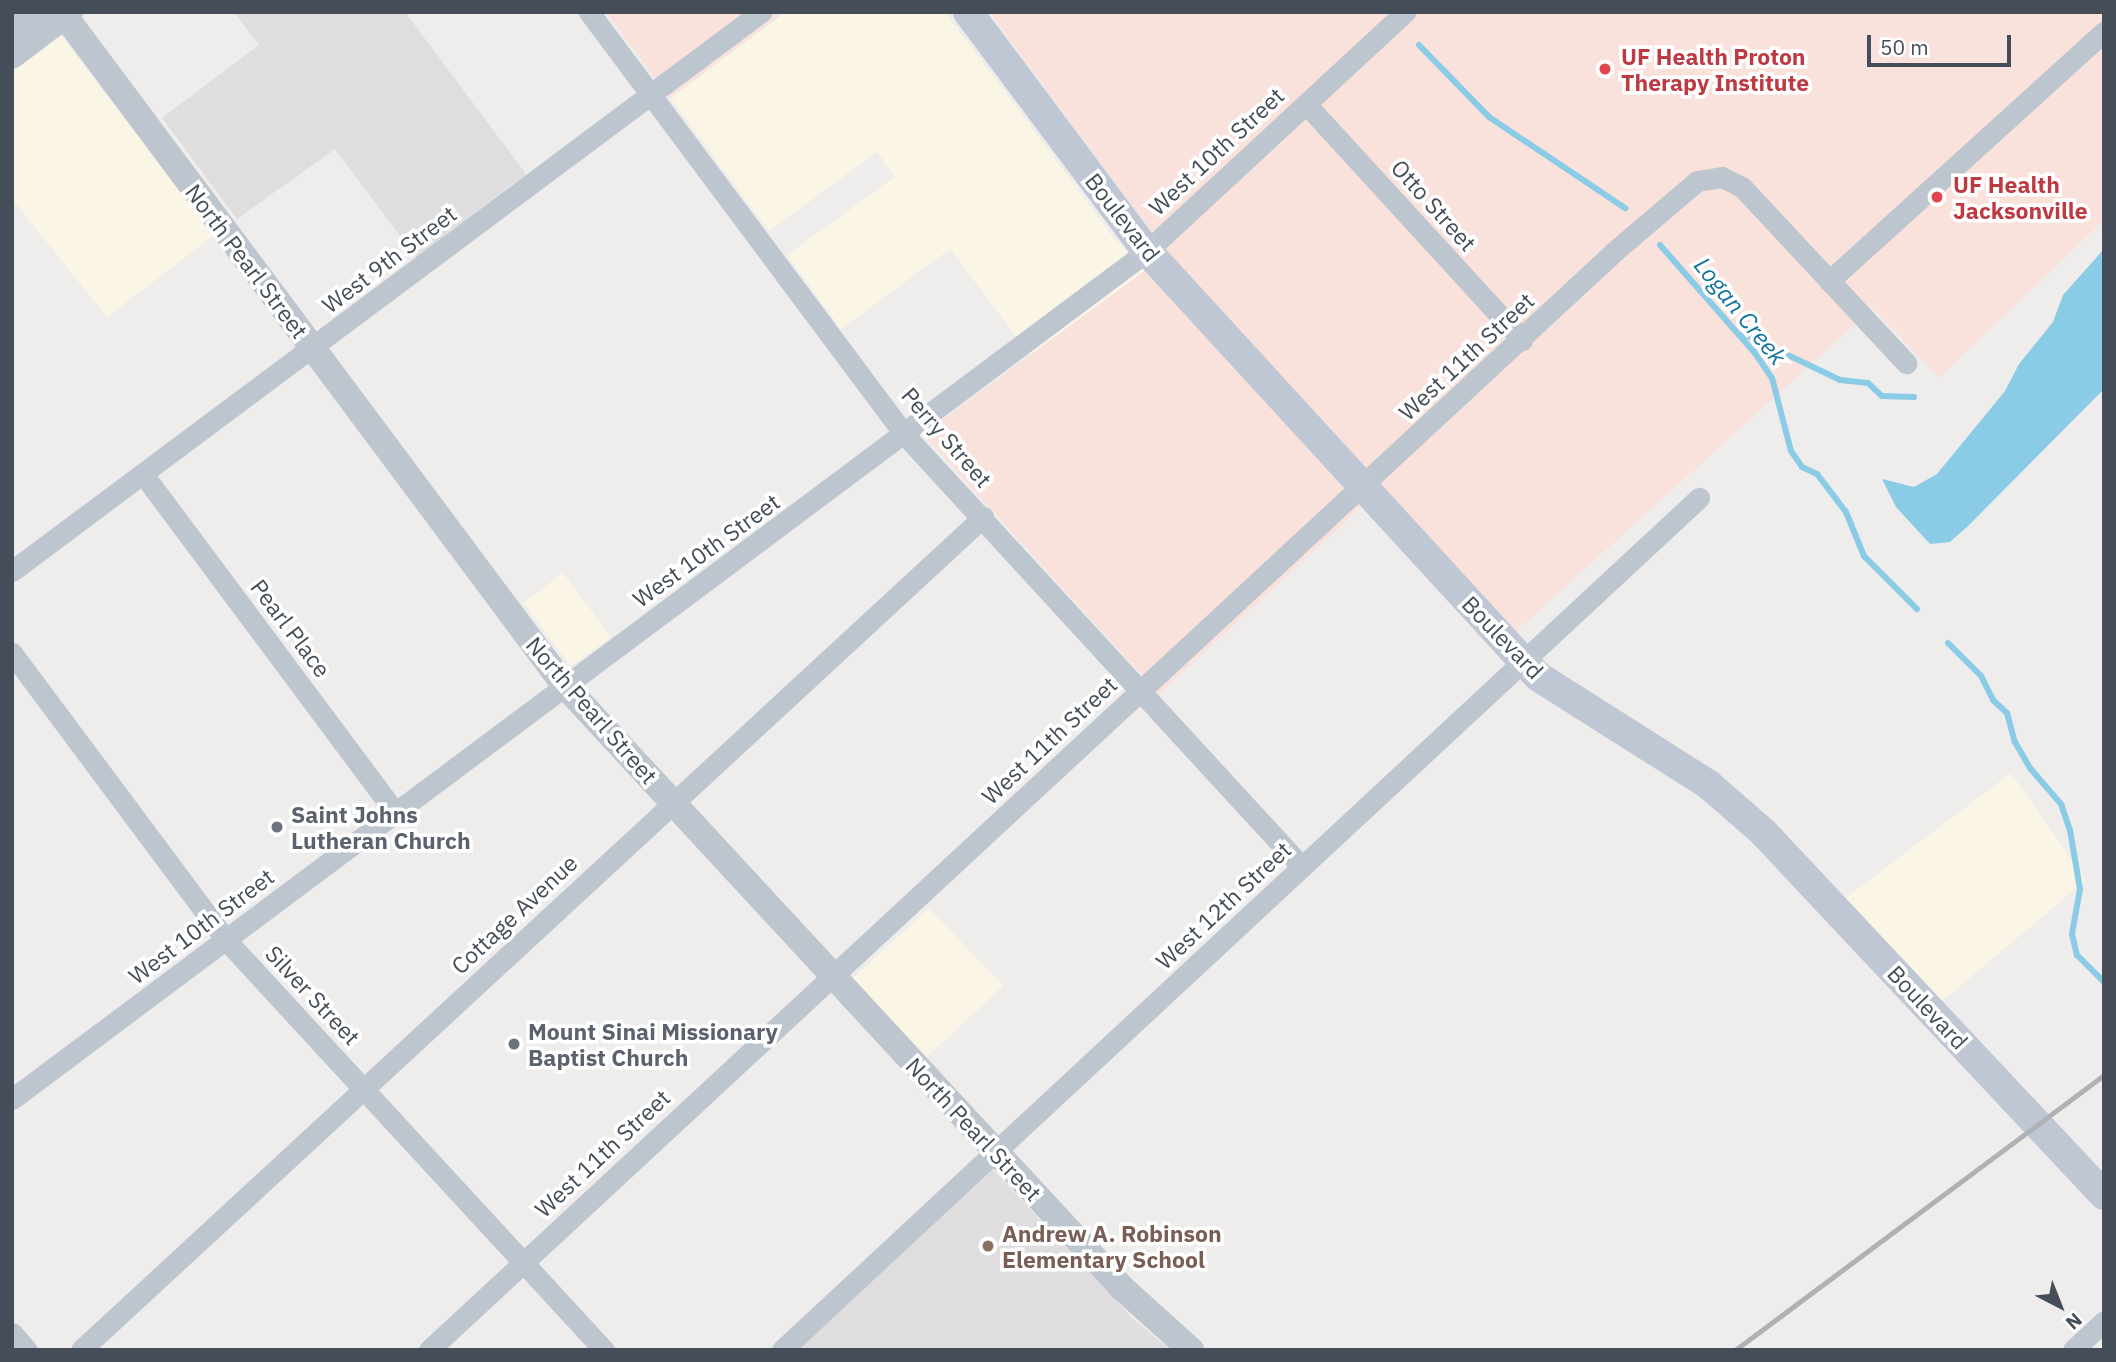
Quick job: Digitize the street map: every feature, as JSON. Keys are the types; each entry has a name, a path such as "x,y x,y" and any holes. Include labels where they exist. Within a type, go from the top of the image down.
{"main road":[{"name":"Boulevard","path":"968,12 1147,251 1524,662 1539,677 1709,785 1763,832 2104,1195"}],"street":[{"path":"12,30 37,12"},
{"name":"Perry Street","path":"589,12 904,434 1302,867"},
{"name":"West 9th Street","path":"12,571 313,349 761,12"},
{"name":"West 10th Street","path":"12,1099 1147,251 1405,12"},
{"path":"12,55 66,14"},
{"name":"North Pearl Street","path":"66,14 565,686 1122,1289 1191,1350"},
{"path":"1906,363 1829,281 2104,32"},
{"name":"Otto Street","path":"1306,104 1522,340"},
{"name":"West 11th Street","path":"429,1350 1684,191 1711,177 1742,187 1829,281"},
{"name":"Pearl Place","path":"143,474 396,814"},
{"name":"West 12th Street","path":"782,1350 1699,498"},
{"name":"Cottage Avenue","path":"81,1350 672,801 983,517"},
{"name":"Silver Street","path":"12,653 226,940 604,1350"},
{"path":"2073,1350 2104,1321"},
{"path":"12,1334 27,1350"}],"shaded area":[{"path":"234,12 405,12 526,174 416,257 335,149 237,219 162,118 259,45"},
{"path":"606,12 785,12 670,98"},
{"path":"785,12 945,12 1114,238 1146,270 1030,355 950,249 841,329 787,255 895,177 877,152 769,231 670,98"},
{"path":"989,12 2104,12 2104,220 1939,378 1873,308 1514,633 1171,258"},
{"path":"58,32 214,235 107,317 12,199 12,67"},
{"path":"1146,270 1361,507 1159,694 923,434"},
{"path":"563,573 611,637 571,666 523,603"},
{"path":"2011,773 2086,880 1941,1002 1843,900"},
{"path":"929,908 1003,986 926,1058 852,979"},
{"name":"Andrew A. Robinson Elementary School","path":"993,1170 1135,1321 1171,1350 798,1350"}],"water":[{"path":"2104,249 2104,389 1967,527 1950,542 1930,544 1896,507 1882,479 1914,487 1937,474 2005,391 2019,364 2053,322 2063,295"}],"waterway":[{"name":"Logan Creek","path":"1419,45 1489,117 1625,208"},
{"name":"Logan Creek","path":"1660,245 1755,353 1772,378 1791,451 1802,467 1817,474 1846,512 1864,556 1917,609"},
{"path":"1744,334 1840,380 1868,383 1882,396 1914,397"},
{"name":"Logan Creek","path":"1948,643 1981,676 1993,700 2007,713 2015,742 2030,768 2061,804 2070,830 2080,889 2072,934 2077,955 2104,982"}],"railway":[{"path":"1735,1350 2104,1075"}],"place":[{"name":"UF Health Proton Therapy Institute","path":"1605,69"},
{"name":"UF Health Jacksonville","path":"1937,197"},
{"name":"Saint Johns Lutheran Church","path":"277,827"},
{"name":"Mount Sinai Missionary Baptist Church","path":"514,1044"},
{"name":"Andrew A. Robinson Elementary School","path":"988,1246"}]}
